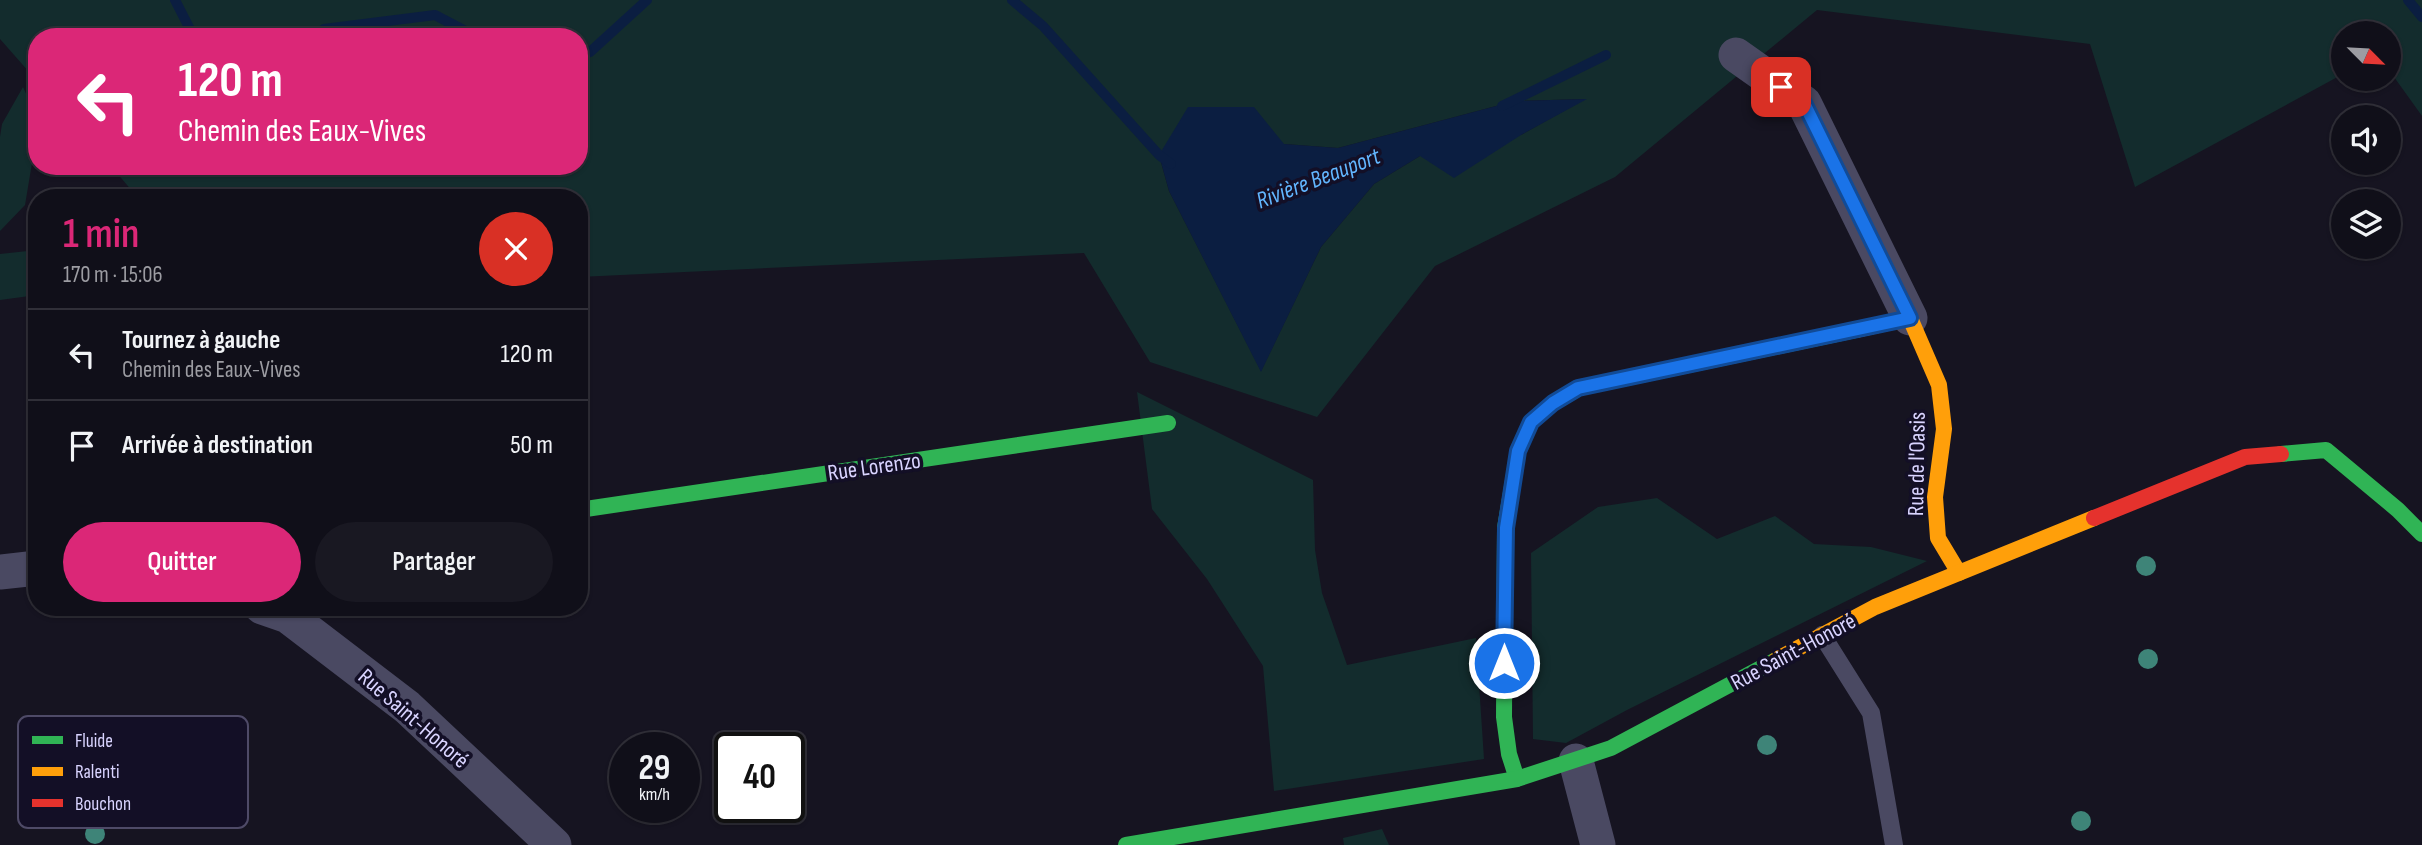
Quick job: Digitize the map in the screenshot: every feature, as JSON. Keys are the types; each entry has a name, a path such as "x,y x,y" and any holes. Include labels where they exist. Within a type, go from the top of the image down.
{"street":[{"path":"1517,779 1509,754 1504,717 1506,528 1518,451 1531,422 1553,403 1578,388 1910,318 1804,103 1736,55"},
{"name":"Rue de l'Oasis","path":"1910,318 1939,385 1944,429 1935,497 1938,538 1959,573"},
{"name":"Rue Lorenzo","path":"588,509 1168,423"},
{"name":"Rue Saint-Honoré","path":"1126,845 1164,842 1517,779 1576,761 1611,748 1875,607 2245,457 2326,450 2398,510 2422,534"},
{"path":"0,572 28,569"},
{"name":"Rue Saint-Honoré","path":"290,616 407,707 554,845"},
{"path":"1576,761 1598,845"}],"lane":[{"path":"1822,635 1871,713 1894,845"}],"green space":[{"path":"0,0 2422,0 2422,116 2401,87 2401,21 2331,21 2331,81 2135,187 2090,44 1817,10 1615,177 1435,266 1317,417 1150,362 1084,253 588,277 588,189 130,189 119,175 588,175 588,28 28,28 28,71 0,39","holes":["1585,99 1521,135 1420,156 1374,184 1321,247 1261,371 1169,191 1159,155 1284,144 1338,148 1515,101"]},
{"path":"23,87 28,98 30,175 25,205 0,231 0,137 2,124"},
{"path":"28,251 28,296 0,300 0,254"},
{"path":"1137,392 1313,480 1315,550 1322,593 1347,665 1476,638 1484,759 1274,791 1263,666 1207,579 1152,509"},
{"path":"1657,498 1717,539 1775,516 1814,544 1871,547 1927,561 1566,743 1533,739 1531,553 1598,507"},
{"path":"1382,829 1389,845 1344,845 1343,838"}],"water":[{"path":"1587,99 1521,135 1454,178 1420,156 1374,184 1321,247 1261,372 1169,191 1159,155 1188,107 1254,107 1284,144 1338,148 1515,101"}],"waterway":[{"name":"Rivière Beauport","path":"175,0 189,28"},
{"name":"Rivière Beauport","path":"588,52 647,0"},
{"name":"Rivière Beauport","path":"1012,0 1043,26 1159,155 1171,164"},
{"name":"Rivière Beauport","path":"2408,0 2422,17"},
{"name":"Rivière Beauport","path":"332,28 435,15 460,28"},
{"name":"Rivière Beauport","path":"1502,106 1606,55"}],"traffic: fast":[{"path":"1517,779 1509,754 1504,717 1505,528 1518,451 1531,422 1553,403 1579,388 1856,330"},
{"path":"588,509 1168,423"},
{"path":"2281,454 2326,450 2398,510 2422,534"},
{"path":"1126,845 1517,779 1611,748 1776,660"}],"traffic: slow":[{"path":"1856,330 1910,318 1939,385 1944,429 1935,497 1938,538 1959,573"},
{"path":"1776,660 1875,607 2094,518"}],"traffic: jam":[{"path":"2094,518 2245,457 2281,454"}],"route":[{"path":"1504,663 1506,528 1518,451 1531,422 1553,403 1578,388 1910,318 1804,103 1781,87"}]}
